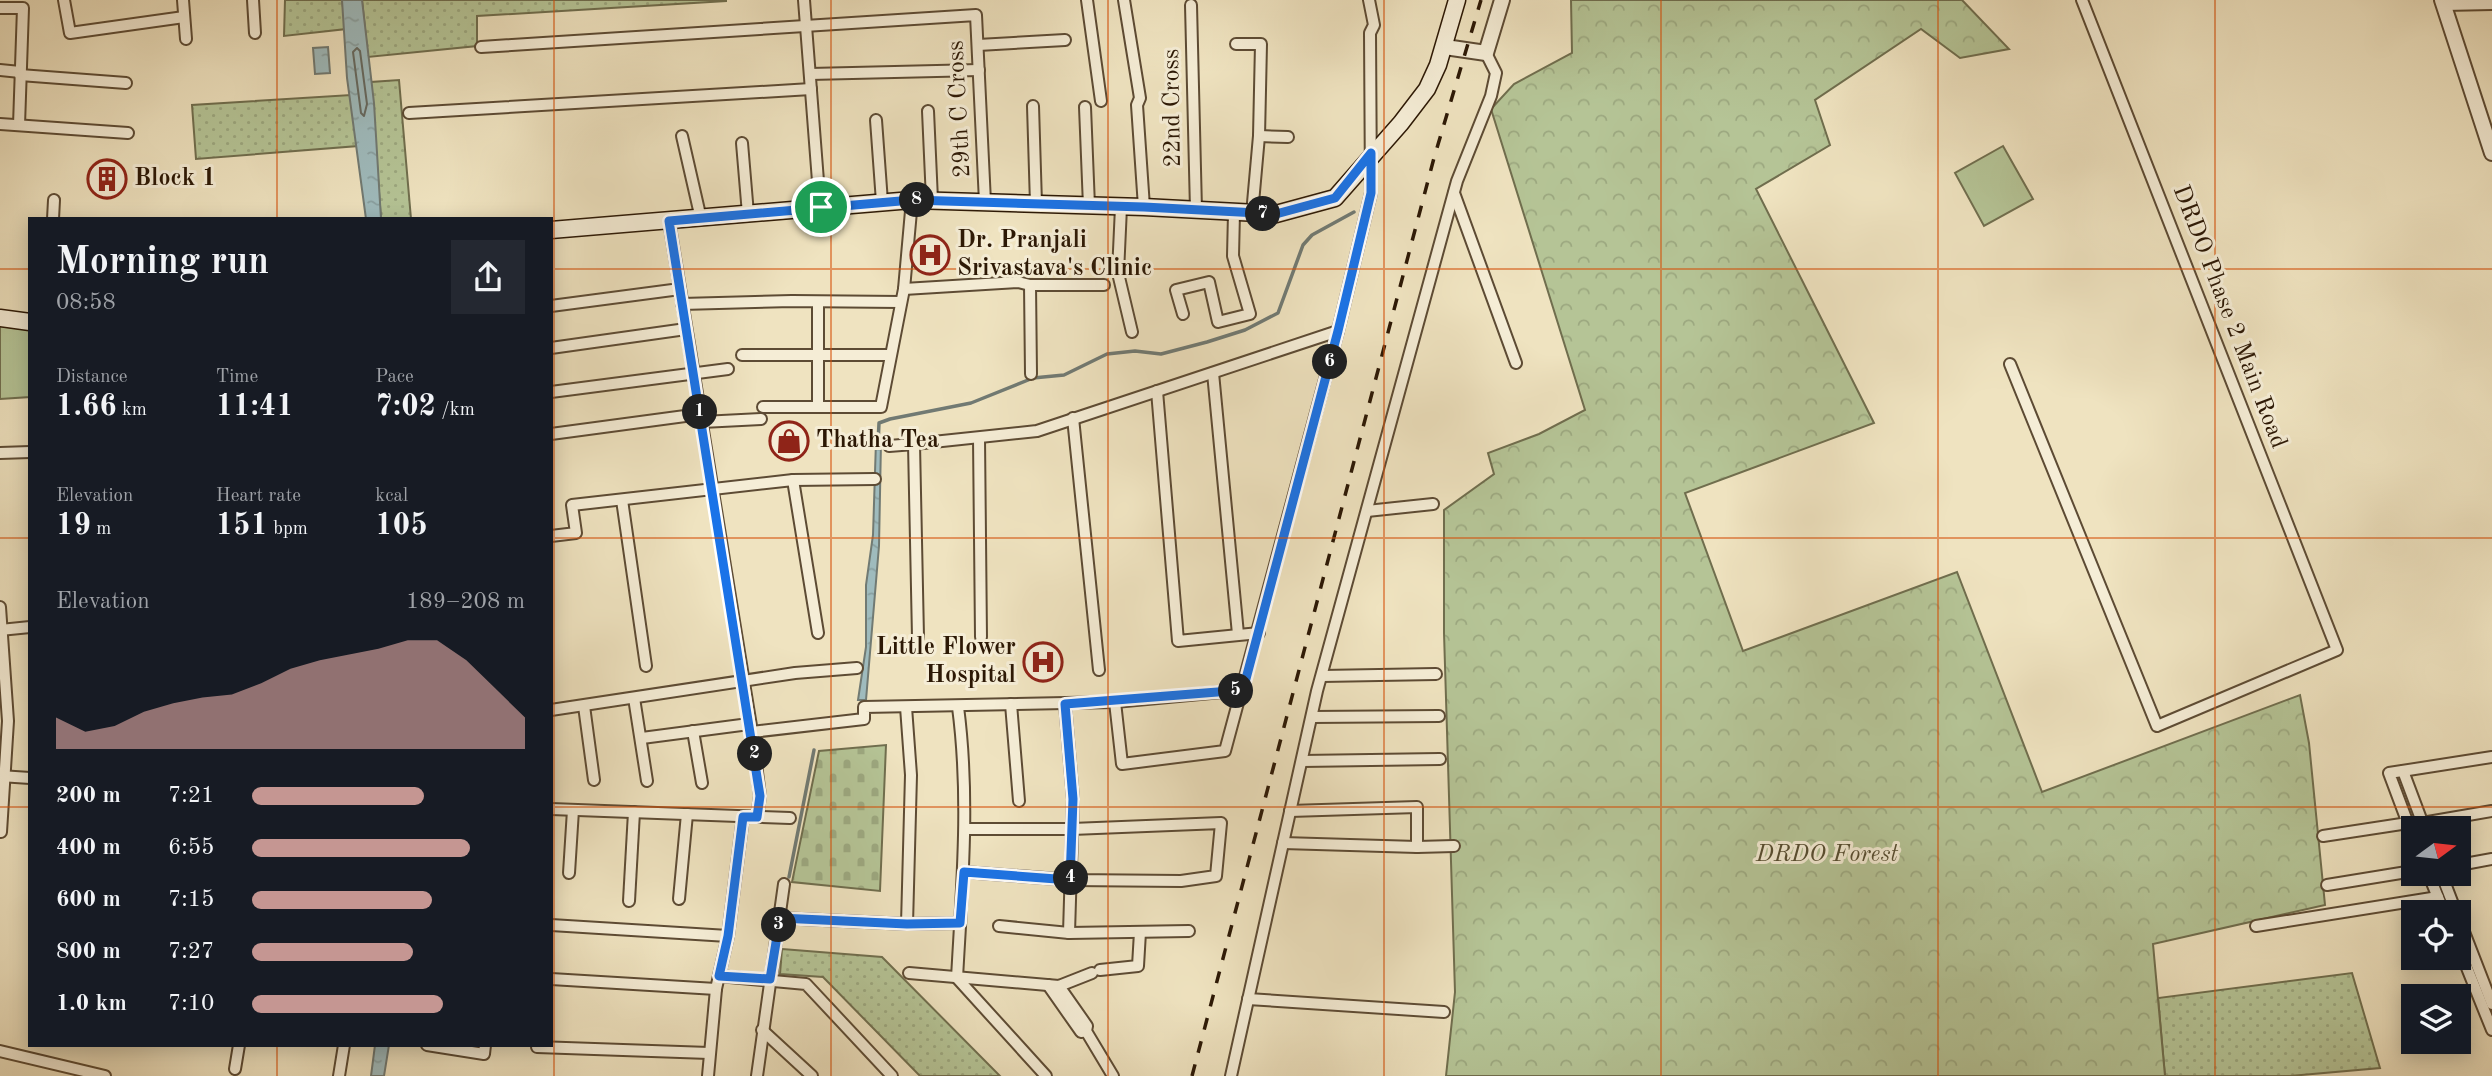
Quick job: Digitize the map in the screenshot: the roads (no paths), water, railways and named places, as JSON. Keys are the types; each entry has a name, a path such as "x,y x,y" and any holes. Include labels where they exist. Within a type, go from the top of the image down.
{"main road":[{"path":"553,230 912,200 1276,214 1335,198 1427,89 1445,47 1457,0"},
{"path":"0,318 28,322"}],"street":[{"path":"64,0 70,33 184,17"},
{"path":"183,0 186,39"},
{"path":"253,0 255,33"},
{"path":"804,0 821,207"},
{"path":"1087,0 1101,101"},
{"path":"1124,0 1140,99 1137,105 1144,207"},
{"path":"1115,702 1122,764 1225,751 1259,633 1371,193 1370,33 1374,24 1369,0"},
{"path":"1231,1076 1322,676 1454,193 1491,96 1496,73 1486,53 1502,0"},
{"name":"DRDO Phase 2 Main Road","path":"2010,364 2157,726 2337,650 2082,0"},
{"path":"2492,4 2443,2 2488,125 2492,152"},
{"name":"22nd Cross","path":"1191,5 1196,210"},
{"path":"0,8 23,8 19,125"},
{"name":"29th C Cross","path":"806,24 976,15 985,202"},
{"path":"481,47 806,24"},
{"path":"978,45 1065,40"},
{"path":"1236,44 1261,44 1259,136 1252,214"},
{"path":"1445,47 1486,53"},
{"path":"0,70 126,83"},
{"path":"810,74 979,70"},
{"path":"409,113 811,89"},
{"path":"1033,106 1036,204"},
{"path":"1085,107 1088,206"},
{"path":"928,111 932,200"},
{"path":"876,120 882,202"},
{"path":"0,124 128,133"},
{"path":"682,136 701,219"},
{"path":"1259,136 1288,137"},
{"path":"742,143 748,214"},
{"path":"1454,193 1516,363"},
{"path":"53,217 54,200"},
{"path":"763,407 881,407 904,289 912,200"},
{"path":"1121,207 1118,273 1132,332"},
{"path":"1183,314 1176,290 1209,282 1218,322 1250,314 1233,256 1234,213"},
{"path":"669,221 751,728 760,796 757,817"},
{"path":"904,289 1018,282 1030,285 1104,285"},
{"path":"1030,285 1031,374"},
{"path":"553,306 680,289"},
{"path":"682,304 901,302"},
{"path":"818,303 818,407"},
{"path":"553,348 686,329"},
{"path":"889,446 1037,430 1338,331"},
{"path":"742,355 889,355"},
{"path":"553,392 728,369"},
{"path":"1213,373 1238,634"},
{"path":"1157,391 1178,641 1259,633"},
{"path":"553,434 701,418 761,419"},
{"path":"1073,418 1099,670"},
{"path":"979,438 981,637"},
{"path":"914,444 918,636"},
{"path":"0,453 28,452"},
{"path":"553,536 576,533 572,505 793,481 875,479"},
{"path":"793,481 818,634"},
{"path":"622,500 646,666"},
{"path":"1367,511 1433,504"},
{"path":"0,607 8,722 1,832"},
{"path":"1,630 28,627"},
{"path":"553,710 742,680 857,668"},
{"path":"1322,676 1436,674"},
{"path":"642,737 864,719 864,707 1115,702 1243,690"},
{"path":"634,698 647,781"},
{"path":"1011,704 1019,802"},
{"path":"1065,704 1072,830 1069,933"},
{"path":"584,706 594,780"},
{"path":"906,707 911,775 907,924"},
{"path":"958,707 964,751 966,829 957,978 1046,1076"},
{"path":"1312,717 1439,716"},
{"path":"693,731 702,783"},
{"path":"2405,816 2389,774 2492,757"},
{"path":"1302,761 1440,759"},
{"path":"2403,771 2420,816"},
{"path":"3,777 28,778"},
{"path":"1290,811 1417,807 1417,847"},
{"path":"553,809 790,818"},
{"path":"569,873 573,810"},
{"path":"2467,816 2492,811"},
{"path":"629,901 634,812"},
{"path":"679,899 687,814"},
{"path":"708,1076 716,989 728,936 743,817"},
{"path":"964,872 1070,880 1181,881 1216,876 1222,823 1072,830 966,829"},
{"path":"2323,836 2401,824"},
{"path":"1283,843 1454,846"},
{"path":"2471,863 2492,859"},
{"path":"2327,885 2401,873"},
{"path":"757,1076 784,884"},
{"path":"2433,886 2439,900"},
{"path":"2256,926 2438,897"},
{"path":"780,918 907,924 960,923"},
{"path":"553,925 728,936"},
{"path":"999,926 1069,933 1189,931"},
{"path":"909,973 1054,986 1096,971 1138,965 1140,932"},
{"path":"2471,964 2492,1004"},
{"path":"2471,965 2492,1030"},
{"path":"719,976 806,984 892,1076"},
{"path":"553,979 716,989"},
{"path":"1054,986 1087,1026 1086,1031 1113,1076"},
{"path":"1248,999 1444,1012"},
{"path":"762,1030 812,1076"},
{"path":"28,1058 30,1047"},
{"path":"234,1069 239,1047"},
{"path":"339,1076 344,1047"},
{"path":"438,1047 484,1055 485,1047"},
{"path":"537,1047 709,1053"},
{"path":"0,1051 105,1076"}],"water":[{"path":"342,0 362,0 374,103 381,217 366,217 347,78"},
{"path":"328,47 330,73 315,74 313,48"},
{"path":"876,441 881,442 879,546 866,700 858,700 866,647 866,585 873,535"},
{"path":"375,1047 389,1047 384,1076 371,1076"}],"waterway":[{"path":"878,445 879,423 890,419 971,403 1033,378 1064,375 1107,354 1135,351 1161,354 1245,330 1278,313 1303,245 1312,235 1354,212"},
{"path":"789,877 814,750"}],"railway":[{"path":"1192,1076 1434,158 1481,0"}],"place":[{"name":"Block 1","path":"107,179"},
{"name":"Dr. Pranjali Srivastava's Clinic","path":"930,255"},
{"name":"Thatha Tea","path":"789,441"},
{"name":"Little Flower Hospital","path":"1043,662"}],"park label":[{"name":"DRDO Forest","path":"1827,855"}]}
